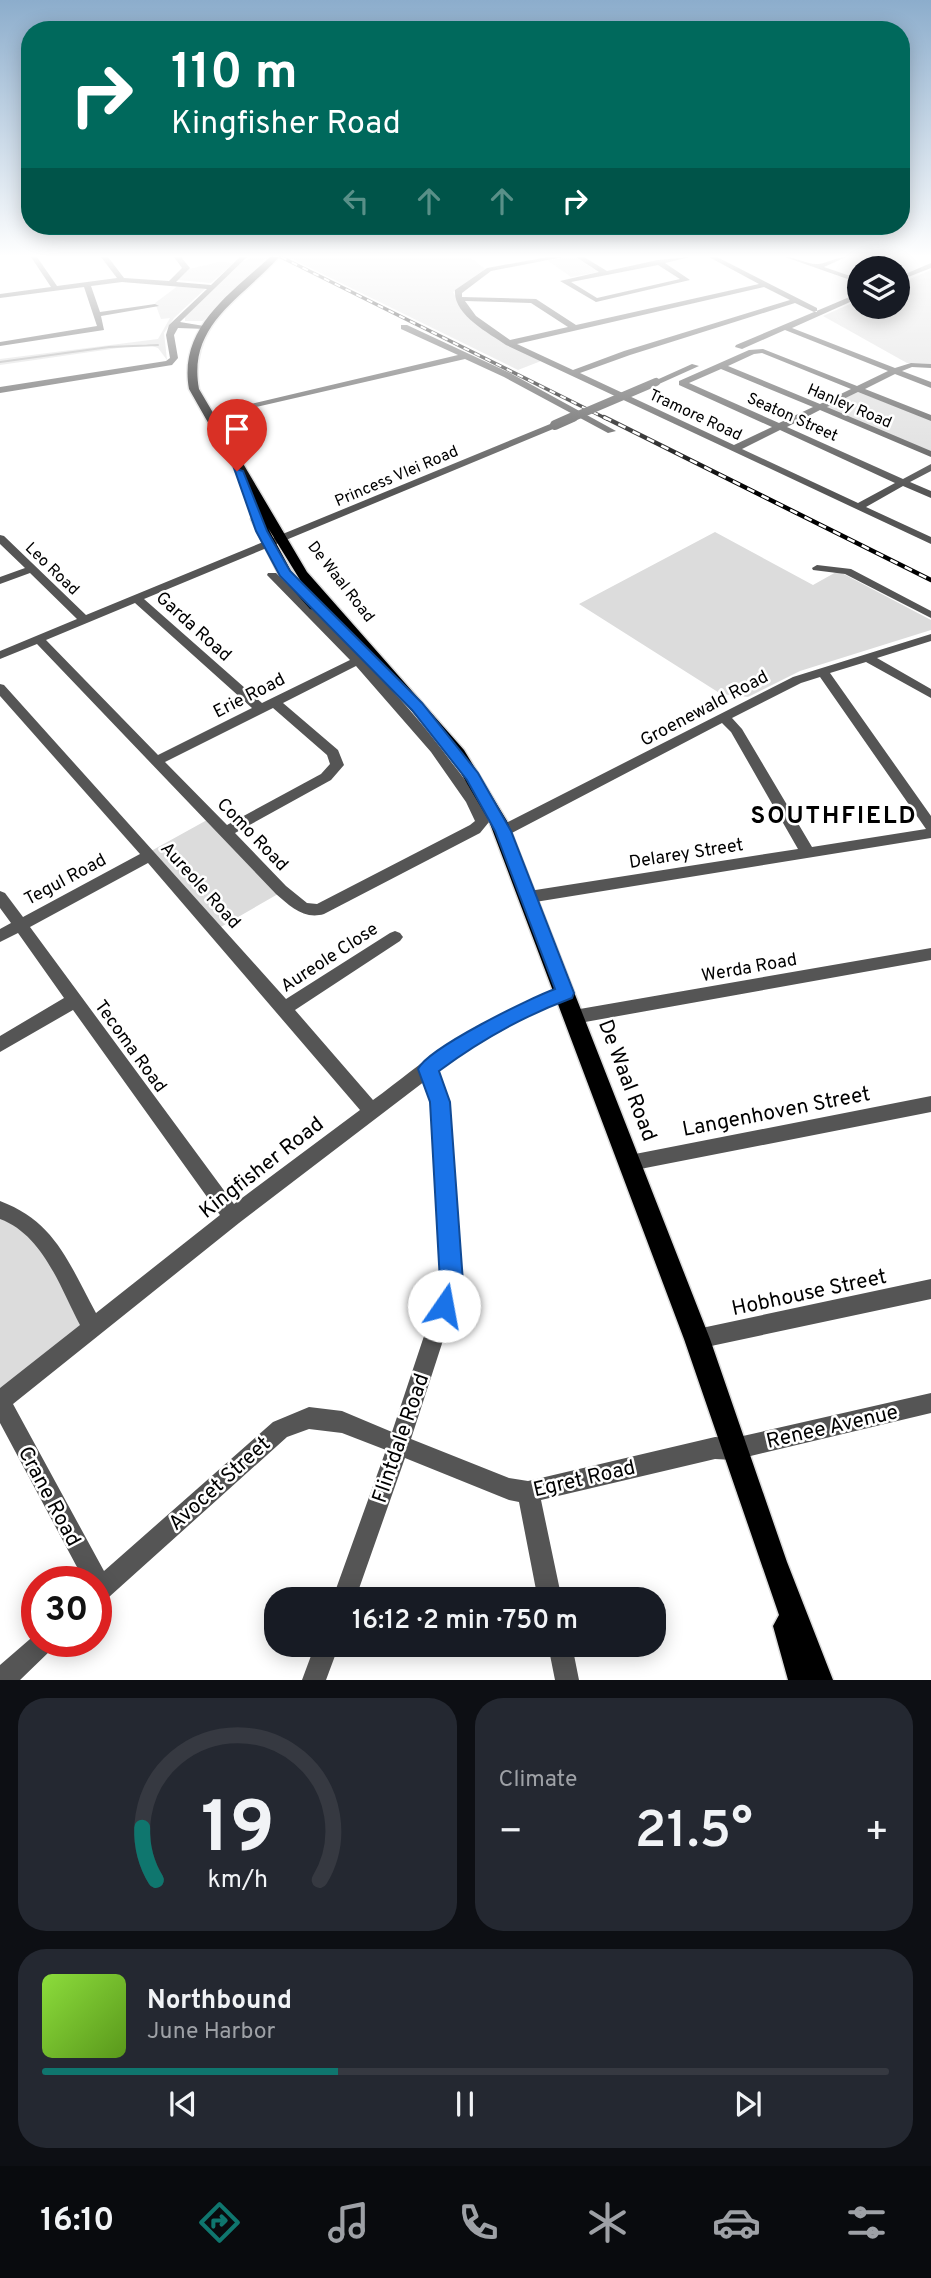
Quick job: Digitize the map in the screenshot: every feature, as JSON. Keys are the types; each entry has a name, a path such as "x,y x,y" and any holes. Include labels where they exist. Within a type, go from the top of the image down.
{"main road":[{"name":"De Waal Road","path":"201,335 194,347 190,370 194,391 237,467 297,588 458,754 503,831 696,1339 773,1562 818,1679"},
{"name":"De Waal Road","path":"773,1562 803,1679"}],"street":[{"path":"0,344 60,335"},
{"path":"0,390 166,364 174,358 170,335"},
{"path":"422,335 611,431"},
{"name":"Tramore Road","path":"498,335 572,373 931,541"},
{"path":"509,343 542,335"},
{"path":"572,373 684,335"},
{"name":"Princess Vlei Road","path":"0,655 275,543 768,335"},
{"path":"805,335 931,385"},
{"path":"720,365 762,351 931,418"},
{"path":"208,415 466,356"},
{"name":"Hanley Road","path":"720,365 931,454"},
{"name":"Seaton Street","path":"720,365 682,383 931,495"},
{"path":"734,449 895,370 911,365 931,366"},
{"path":"858,507 931,467"},
{"name":"Leo Road","path":"0,538 84,620"},
{"path":"817,568 847,571 931,615"},
{"path":"0,581 31,569"},
{"path":"272,575 362,657"},
{"name":"Garda Road","path":"136,598 261,709"},
{"name":"Groenewald Road","path":"503,831 797,680 931,637"},
{"name":"Como Road","path":"39,639 296,903 310,910 319,910 463,836 482,822 471,800 442,757 362,657"},
{"name":"Erie Road","path":"156,761 362,657"},
{"path":"866,657 931,694"},
{"path":"822,671 931,827"},
{"name":"Aureole Road","path":"0,688 371,1110"},
{"path":"225,832 326,777 337,765 333,753 274,702"},
{"path":"723,718 740,735 808,853"},
{"name":"Delarey Street","path":"529,897 931,833"},
{"name":"Tegul Road","path":"0,936 148,856"},
{"name":"Tecoma Road","path":"0,897 232,1217"},
{"name":"Aureole Close","path":"284,1009 395,937"},
{"name":"Werda Road","path":"574,1017 931,954"},
{"name":"Kingfisher Road","path":"0,1402 232,1217 453,1050 546,1000 565,993"},
{"path":"0,1045 75,1000"},
{"name":"Flintdale Road","path":"348,1587 398,1447 452,1282 440,1102 428,1069"},
{"name":"Langenhoven Street","path":"630,1163 931,1104"},
{"path":"0,1210 21,1217 37,1230 92,1326"},
{"name":"Hobhouse Street","path":"696,1339 931,1289"},
{"name":"Crane Road","path":"0,1402 86,1566"},
{"name":"Renee Avenue","path":"734,1450 931,1403"},
{"name":"Avocet Street","path":"112,1579 280,1429 309,1418 342,1422 398,1447"},
{"name":"Egret Road","path":"398,1447 509,1489 528,1492 715,1448 734,1450"},
{"path":"528,1492 547,1587"},
{"path":"2,1679 26,1657"},
{"path":"314,1679 322,1657"},
{"path":"561,1657 566,1679"}],"shaded area":[{"path":"164,335 167,360 158,348 146,344 0,365 0,359 158,339"},
{"path":"448,335 500,335 541,361 518,370"},
{"path":"858,335 931,335 931,364 907,363"},
{"path":"858,392 931,420 931,452 828,409 828,406"},
{"path":"715,532 813,585 838,571 931,620 931,630 800,671 748,697 721,694 579,604"},
{"path":"207,820 278,894 219,928 151,851"},
{"path":"0,1210 21,1217 92,1326 0,1401"}],"waterway":[{"path":"0,362 109,347 158,345"}],"railway":[{"path":"439,335 607,419"},
{"path":"604,417 931,580"}],"district":[{"name":"SOUTHFIELD","path":"834,815"}],"route":[{"path":"237,471 262,531 285,573 307,599 367,653 417,707 458,754 473,777 503,831 565,993 546,1000 453,1050 428,1069 440,1102 452,1282 444,1306"}]}
